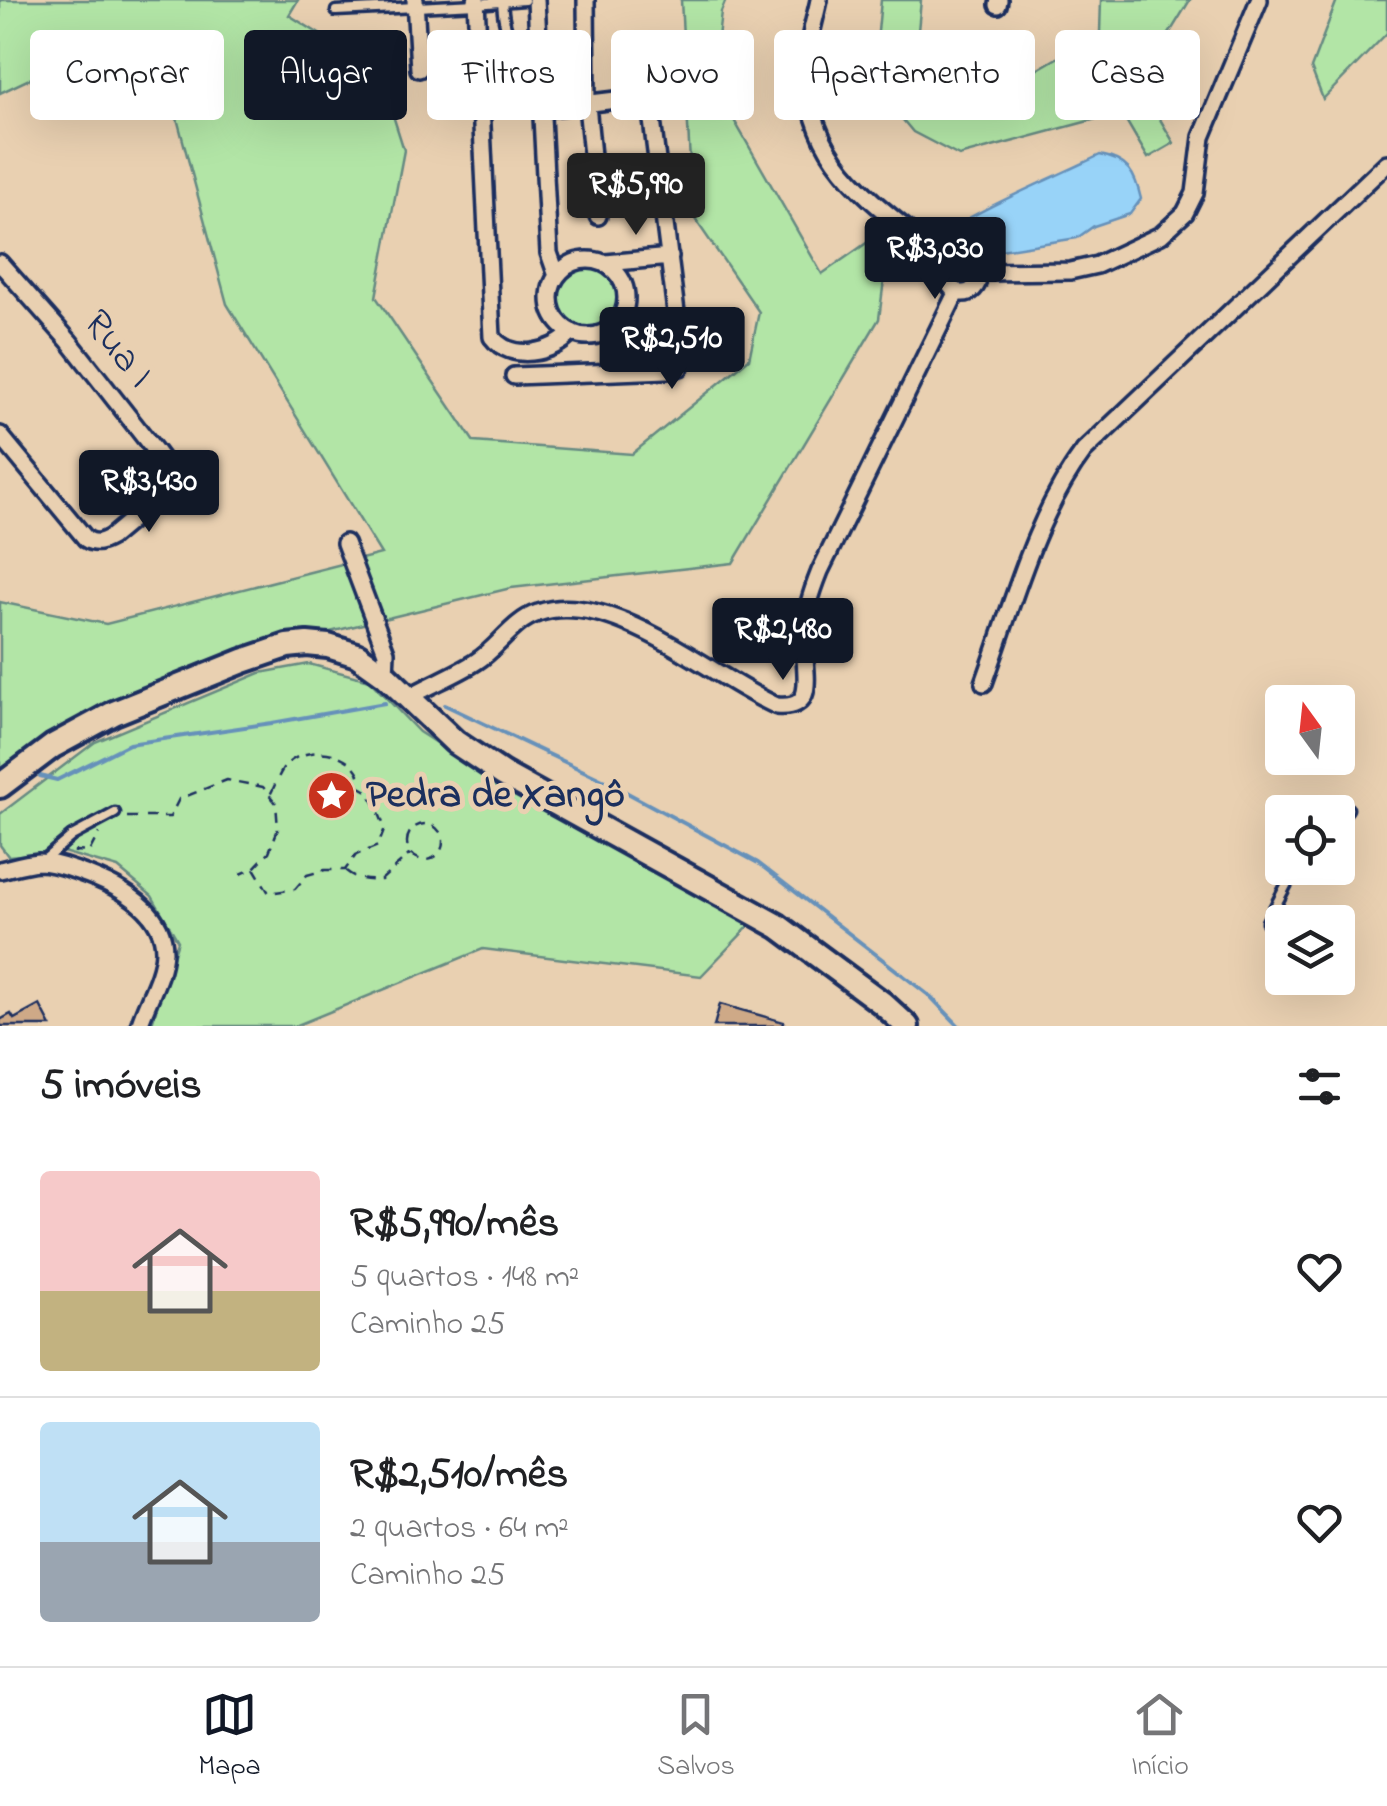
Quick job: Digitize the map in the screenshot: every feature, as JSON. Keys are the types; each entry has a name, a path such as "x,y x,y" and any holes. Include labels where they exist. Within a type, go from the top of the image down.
{"main road":[{"path":"0,786 53,746 114,713 287,646 328,646 357,655 386,675 456,742 503,774 778,926 907,1026"}],"street":[{"path":"536,0 538,30"},
{"path":"586,0 586,30"},
{"path":"819,0 809,46 808,78 813,113 823,140 856,187 953,266"},
{"path":"953,266 966,263 977,272 1070,271 1097,265 1160,235 1185,213 1195,193 1202,136 1258,0"},
{"path":"476,2 492,337 507,350 530,352 555,346 572,332"},
{"path":"416,4 420,69"},
{"path":"514,376 680,367 682,351 649,96 591,105"},
{"path":"543,120 549,254 556,276"},
{"path":"588,120 598,216"},
{"path":"984,683 1050,504 1084,451 1387,163"},
{"path":"606,263 618,275 624,289 625,304 620,318 609,329 594,335 572,332 553,314 551,288 556,276 585,260 606,263 670,258"},
{"name":"Rua I","path":"0,436 92,543 111,538 169,484 167,467 156,452 69,341 2,265"},
{"path":"953,266 948,280 958,292 968,292 975,286 977,272"},
{"path":"409,697 482,658 522,620 571,608 628,624 662,640 778,706 788,708 800,701 805,692 806,614 820,572 958,292"},
{"path":"345,543 386,652 386,675"},
{"path":"0,867 42,862 102,880 132,895 156,924 164,950 139,1026"}],"lane":[{"path":"336,11 524,0"},
{"path":"502,1 506,30"},
{"path":"42,862 72,836 115,813"}],"path":[{"path":"270,795 287,764 303,755 338,754 354,764 359,774 346,779 366,791 385,828 378,846 356,855 345,870"},
{"path":"126,817 170,817 180,798 227,780 263,787 276,803 278,829 269,852 254,868 241,874"},
{"path":"426,824 437,828 443,838 438,856 420,860 410,853 408,836 415,827 426,824"},
{"path":"70,869 75,851 89,852 100,833"},
{"path":"254,868 269,893 295,889 307,876 326,870 345,870 366,881 381,880 410,853"}],"green space":[{"path":"0,0 298,0 289,15 313,30 244,30 244,120 395,120 404,150 376,297 474,442 632,454 749,359 759,312 693,216 688,120 734,120 822,274 868,242 884,280 879,319 733,563 511,588 289,642 97,707 0,770 0,602 106,624 381,554 227,304 177,120 224,120 224,30 30,30 30,79 0,93"},
{"path":"681,0 726,0 719,30 683,30"},
{"path":"881,0 921,0 918,30 878,30"},
{"path":"1101,0 1190,0 1172,30 1100,30"},
{"path":"1337,0 1387,0 1387,33 1323,99 1311,68"},
{"path":"1055,59 1055,120 1092,120 959,156 913,132 903,120 1035,120 1035,71"},
{"path":"1126,120 1160,120 1174,143 1148,158"},
{"path":"588,268 609,277 618,298 609,319 588,328 567,319 558,298 567,277"},
{"path":"309,664 369,680 419,732 523,799 751,924 701,976 483,949 295,1026 151,1026 178,941 152,896 118,868 63,852 8,856 0,845 0,814 95,742 260,673"}],"water":[{"path":"1100,155 1124,164 1133,175 1141,199 1130,214 1094,226 1077,238 976,254 968,251 962,242 968,232 967,219"}],"building":[{"path":"720,1004 784,1022 783,1026 714,1026"},
{"path":"40,1005 51,1026 0,1026 0,1020 11,1014 14,1019"}],"waterway":[{"path":"40,776 57,780 129,744 385,703"},
{"path":"445,705 609,783 758,863 931,997 959,1026"}],"place":[{"name":"Pedra de Xangô","path":"331,796"}]}
